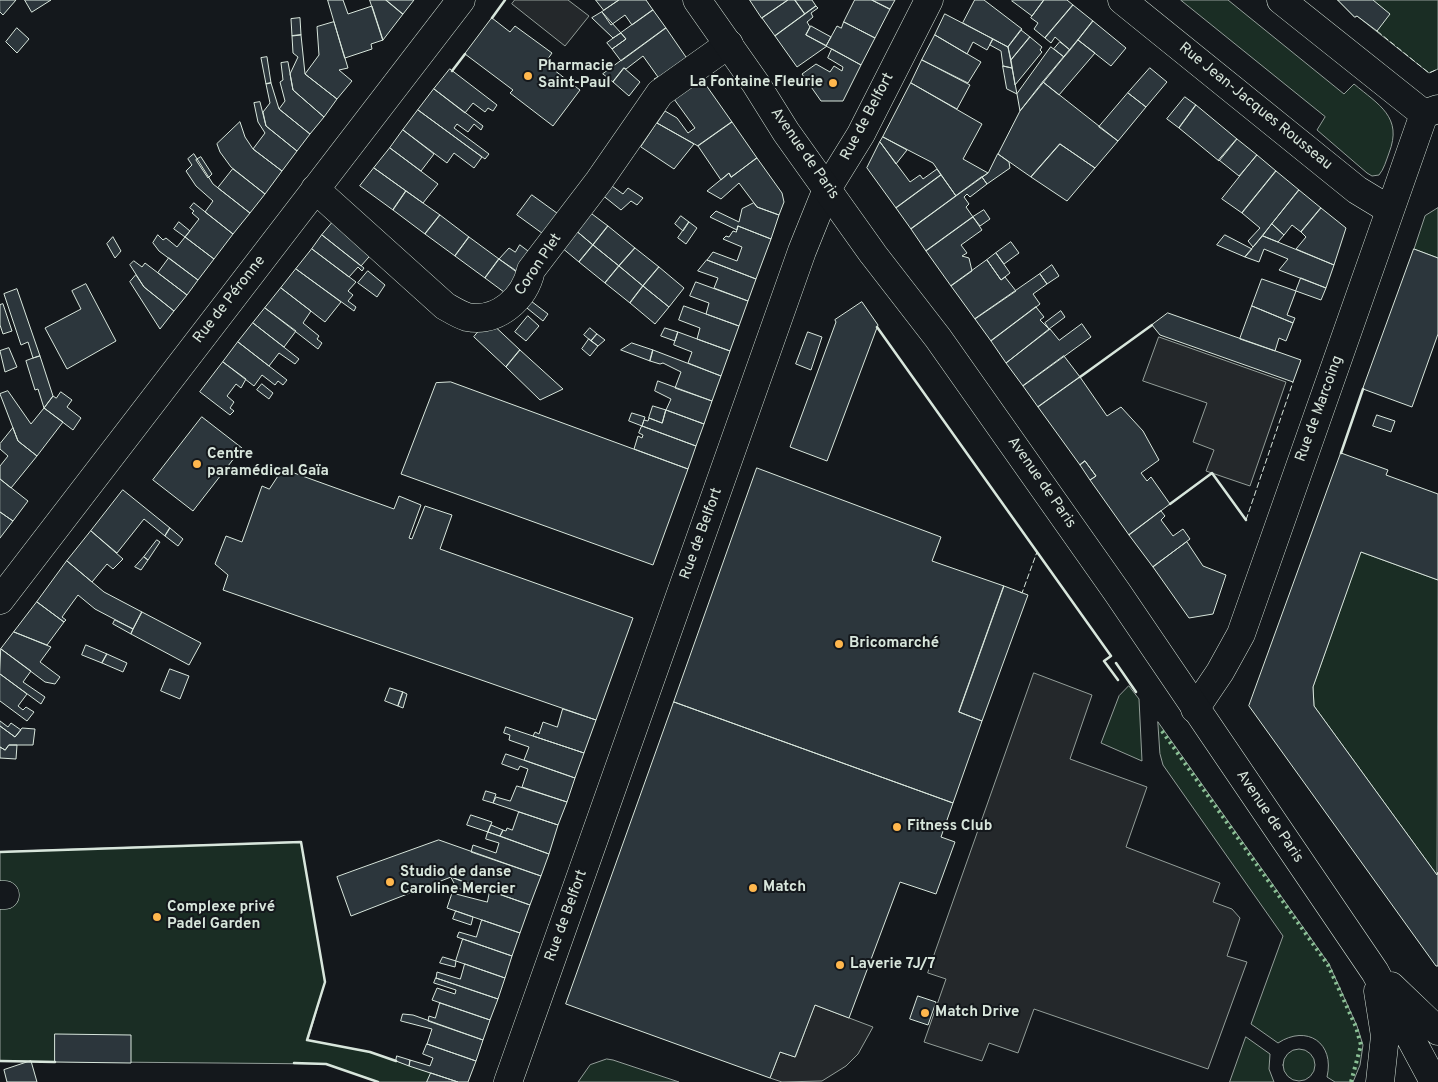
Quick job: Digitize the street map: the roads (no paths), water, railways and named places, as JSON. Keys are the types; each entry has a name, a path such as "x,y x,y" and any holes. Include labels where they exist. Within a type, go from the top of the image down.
{"street":[{"name":"Rue de Péronne","path":"0,600 461,0"},
{"name":"Avenue de Paris","path":"697,0 729,44 786,132 1021,455 1375,972 1434,1082"},
{"name":"Rue de Belfort","path":"508,1082 799,260 827,189 861,134 929,0"},
{"name":"Rue Jean-Jacques Rousseau","path":"1122,0 1357,190 1390,210"},
{"path":"1281,0 1431,112"},
{"name":"Coron Plet","path":"315,189 445,306 466,317 486,317 509,308 528,284 531,270 599,181 660,93 729,44"},
{"name":"Rue de Marcoing","path":"1195,709 1224,666 1241,634 1390,210 1431,112"},
{"name":"Avenue de Paris","path":"1375,972 1438,1031"},
{"name":"Avenue de Paris","path":"1375,972 1385,1036 1380,1082"}],"place":[{"name":"Pharmacie Saint-Paul","path":"528,76"},
{"name":"La Fontaine Fleurie","path":"833,83"},
{"name":"Centre paramédical Gaïa","path":"197,464"},
{"name":"Bricomarché","path":"839,644"},
{"name":"Fitness Club","path":"897,827"},
{"name":"Studio de danse Caroline Mercier","path":"390,882"},
{"name":"Match","path":"753,888"},
{"name":"Complexe privé Padel Garden","path":"157,917"},
{"name":"Laverie 7J/7","path":"840,965"},
{"name":"Match Drive","path":"925,1013"}]}
